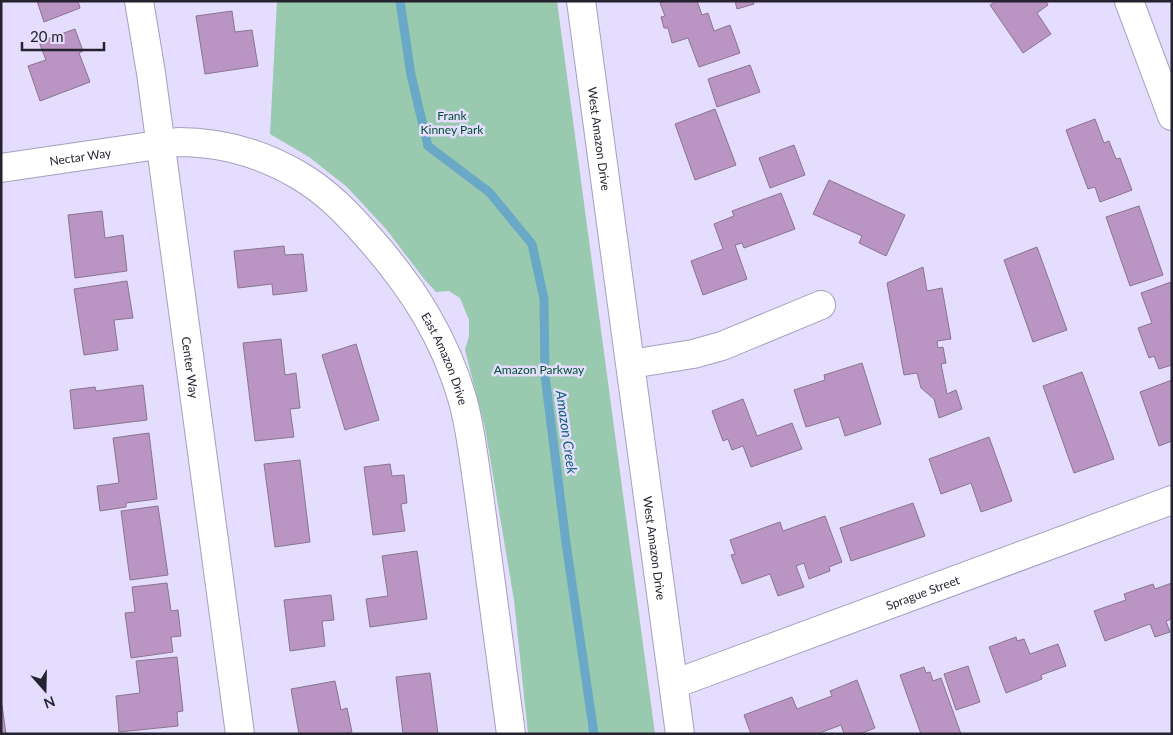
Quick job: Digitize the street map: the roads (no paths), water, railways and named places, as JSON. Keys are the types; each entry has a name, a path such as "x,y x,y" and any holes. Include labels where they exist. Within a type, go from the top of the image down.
{"street":[{"name":"Center Way","path":"139,1 151,73 240,734"},
{"name":"West Amazon Drive","path":"581,1 680,734"},
{"path":"1129,1 1172,116"},
{"name":"East Amazon Drive","path":"160,144 199,142 227,146 264,158 300,176 326,194 356,222 387,258 413,293 435,330 450,362 464,403 478,488 511,734"},
{"name":"Nectar Way","path":"1,168 160,144"},
{"path":"631,364 693,354 722,346 820,306"},
{"name":"Sprague Street","path":"674,684 1172,500"}],"waterway":[{"name":"Amazon Creek","path":"400,1 411,75 428,146 489,192 532,244 544,299 545,376 566,543 594,734"}],"park label":[{"name":"Frank Kinney Park","path":"452,122"},
{"name":"Amazon Parkway","path":"539,369"}]}
